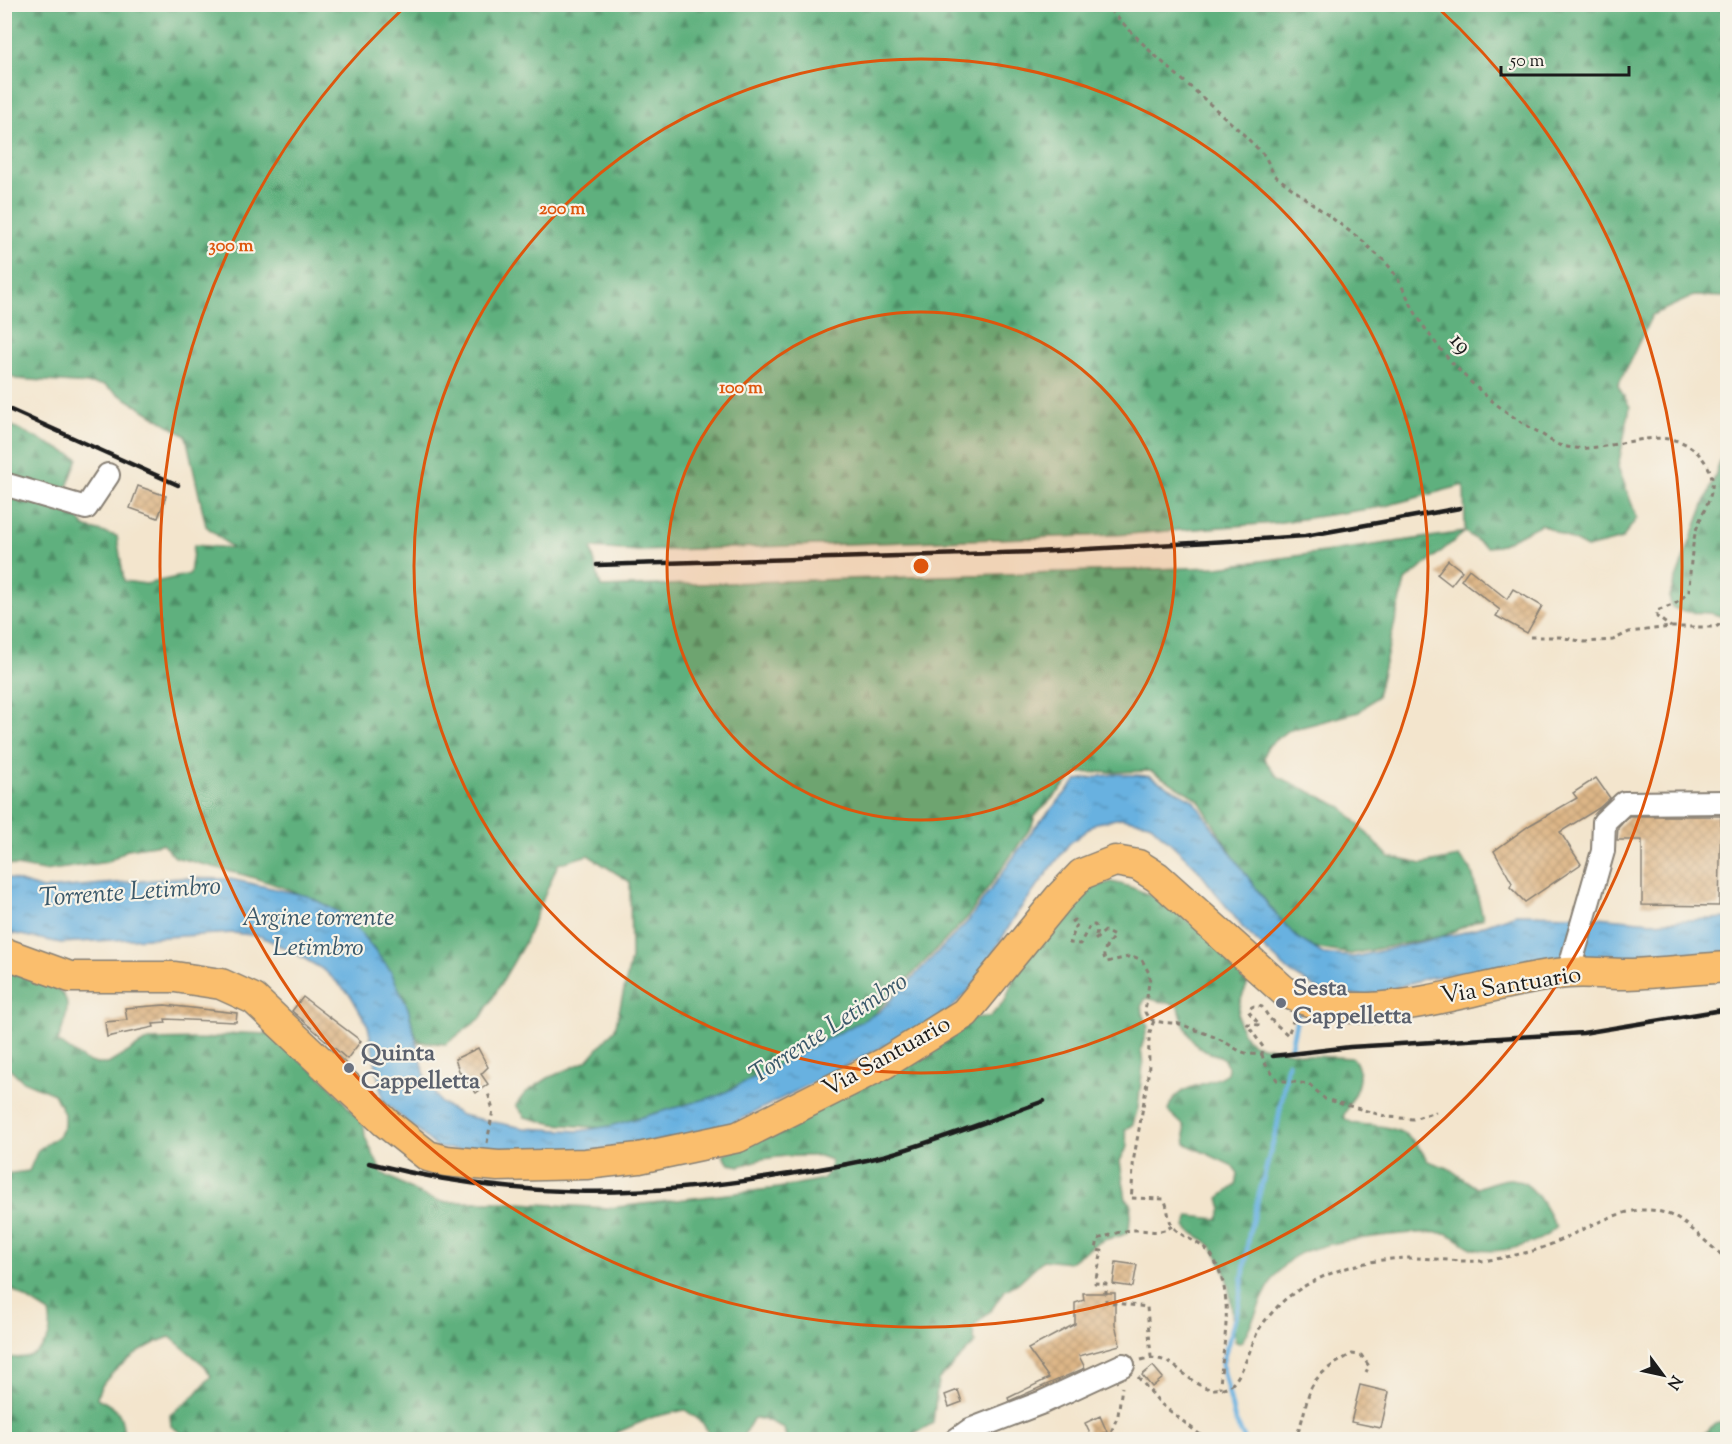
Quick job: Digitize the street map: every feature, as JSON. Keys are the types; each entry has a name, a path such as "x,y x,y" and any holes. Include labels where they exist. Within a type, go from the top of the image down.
{"main road":[{"name":"Via Santuario","path":"4,953 69,977 175,977 220,984 254,999 364,1099 385,1122 428,1156 446,1161 498,1166 586,1164 628,1159 738,1137 885,1063 965,1013 1059,898 1082,874 1115,861 1138,865 1157,877 1269,979 1297,997 1330,1007 1350,1009 1386,1006 1568,973 1626,974 1728,967"}],"street":[{"path":"4,484 86,508 108,475"},
{"path":"1568,973 1602,851 1604,822 1623,804 1728,802"},
{"path":"956,1440 970,1430 1043,1402 1120,1368"}],"path":[{"name":"19","path":"1104,4 1150,51 1265,156 1274,175 1364,242 1374,255 1386,263 1410,298 1418,317 1438,345 1492,403 1558,444 1577,448 1654,437 1680,441 1701,456 1714,479 1696,531 1690,567 1689,592 1675,604 1657,611 1657,617 1671,627"},
{"path":"1530,637 1560,637 1585,642 1613,640 1629,632 1671,627 1716,627 1728,619"},
{"path":"1066,928 1072,920 1077,921 1070,944 1082,942 1090,925 1097,927 1095,940 1105,932 1112,933 1114,936 1105,948 1104,956 1107,963 1132,956 1142,960 1150,975 1145,1012 1154,1021 1179,1024 1220,1040 1241,1053 1262,1054"},
{"path":"1297,997 1289,1034 1270,1019 1262,1007 1256,1005 1248,1011 1260,1025 1247,1024 1263,1047 1264,1062 1279,1082 1309,1084 1324,1099 1388,1117 1413,1119 1436,1112"},
{"path":"1154,1021 1149,1039 1150,1062 1142,1099 1143,1111 1134,1159 1131,1198 1164,1199 1172,1226 1204,1248 1221,1273 1228,1326 1220,1366 1220,1388"},
{"path":"488,1093 492,1101 492,1126"},
{"path":"1120,1368 1150,1357 1166,1359 1197,1386 1220,1388 1234,1383 1242,1372 1246,1356 1254,1344 1259,1329 1287,1297 1330,1274 1372,1260 1411,1258 1482,1261 1532,1251 1605,1219 1647,1210 1667,1213 1683,1221 1728,1259"},
{"path":"1150,1357 1147,1307 1106,1302 1106,1284 1095,1283 1102,1251 1096,1250 1098,1239 1113,1233 1136,1230 1161,1233 1172,1226"},
{"path":"1295,1440 1308,1393 1320,1373 1352,1354 1366,1359 1369,1366 1366,1372"},
{"path":"1108,1440 1121,1400 1120,1368"},
{"path":"1120,1368 1138,1376 1161,1404 1207,1440"}],"green space":[{"path":"5,5 1727,5 1727,297 1694,296 1652,315 1618,386 1630,407 1618,467 1637,518 1622,539 1587,548 1541,524 1498,546 1486,547 1465,532 1405,581 1377,696 1359,712 1287,731 1267,747 1264,759 1277,776 1342,807 1389,857 1422,864 1459,857 1471,869 1483,918 1443,936 1351,954 1301,946 1242,871 1198,799 1151,771 1077,773 1035,816 1032,826 967,918 868,1020 705,1104 614,1129 554,1124 525,1117 516,1105 525,1093 548,1078 587,1061 615,1029 631,959 630,882 588,855 558,864 524,944 481,1018 446,1044 419,1042 388,971 364,938 342,918 290,890 262,880 175,857 162,844 128,849 108,862 44,871 5,864 4,422 78,458 64,495 84,527 117,536 124,581 146,584 190,574 194,545 232,548 206,526 186,436 104,385 16,379 5,373","holes":["1464,485 1465,532 1218,567 601,587 591,548 638,551 1116,535 1275,523 1382,507"]},
{"path":"1727,451 1727,619 1714,614 1679,610 1672,607 1669,597 1722,457"},
{"path":"1111,882 1132,887 1169,907 1251,977 1240,1003 1238,1019 1245,1036 1252,1044 1312,1056 1353,1058 1357,1065 1359,1080 1343,1117 1346,1120 1355,1124 1398,1130 1417,1145 1428,1161 1448,1168 1477,1188 1511,1179 1527,1185 1539,1197 1556,1228 1529,1244 1495,1251 1475,1249 1447,1234 1429,1233 1364,1238 1320,1247 1291,1259 1282,1267 1263,1297 1243,1340 1239,1343 1235,1341 1229,1289 1222,1264 1208,1243 1185,1227 1189,1216 1218,1219 1222,1209 1219,1198 1236,1185 1238,1174 1231,1165 1186,1144 1184,1126 1168,1111 1177,1095 1219,1078 1227,1073 1228,1068 1223,1058 1205,1051 1195,1043 1184,1025 1179,1006 1146,998 1141,1007 1148,1027 1141,1049 1143,1064 1138,1108 1133,1124 1125,1130 1128,1146 1120,1161 1126,1199 1131,1203 1129,1231 1098,1243 1069,1263 1043,1260 1018,1283 1004,1291 992,1309 972,1328 975,1343 938,1380 933,1423 905,1439 786,1439 784,1428 764,1419 753,1419 742,1438 712,1439 702,1422 685,1410 653,1417 602,1439 190,1439 171,1426 170,1415 196,1394 211,1376 205,1366 170,1337 149,1346 126,1361 100,1389 97,1398 119,1413 124,1439 5,1439 5,1356 16,1358 34,1354 46,1342 50,1324 49,1313 5,1285 5,1174 29,1171 38,1150 58,1136 64,1126 64,1114 54,1094 23,1081 5,1064 5,964 39,978 63,994 67,1010 58,1042 86,1061 108,1064 148,1040 206,1039 240,1033 269,1034 327,1082 364,1126 365,1137 382,1173 422,1195 443,1202 501,1202 609,1208 778,1188 823,1179 830,1171 831,1160 820,1156 762,1159 740,1166 729,1164 722,1155 967,1018 990,1017 1006,999 1014,976 1073,901 1090,888"},
{"path":"1727,1421 1727,1439 1697,1439 1715,1424"}],"water":[{"name":"Argine torrente Letimbro","path":"1115,774 1149,776 1193,800 1268,905 1296,937 1323,954 1354,957 1465,932 1516,914 1576,915 1651,922 1727,918 1728,961 1561,958 1427,978 1369,996 1325,993 1291,973 1243,928 1195,866 1149,823 1121,818 1096,823 1069,844 1018,912 973,986 943,1017 731,1124 699,1135 547,1157 438,1148 383,1101 368,1026 351,996 324,970 260,936 233,933 61,943 5,932 5,877 42,889 179,878 230,879 308,896 348,917 390,970 408,1008 426,1080 441,1103 461,1115 484,1120 524,1128 579,1131 610,1126 720,1095 879,1012 968,921 1033,830 1077,780"}],"building":[{"path":"138,486 166,496 158,518 130,508"},
{"path":"1448,560 1462,571 1451,585 1437,574"},
{"path":"1469,569 1507,599 1513,589 1542,606 1527,633 1496,616 1500,610 1461,580"},
{"path":"1596,778 1610,798 1599,808 1560,832 1581,864 1525,902 1510,887 1512,883 1494,851 1530,825 1577,798 1573,793"},
{"path":"1629,816 1721,816 1719,906 1642,905 1642,840 1617,840 1618,828"},
{"path":"303,997 361,1041 347,1059 292,1011"},
{"path":"165,1005 237,1013 236,1022 165,1019 166,1023 153,1024 154,1027 107,1037 105,1022 127,1020 125,1008"},
{"path":"478,1048 488,1067 481,1074 488,1084 476,1093 459,1071 455,1059"},
{"path":"1116,1262 1137,1265 1133,1287 1113,1284"},
{"path":"1083,1293 1115,1293 1115,1324 1120,1345 1079,1356 1085,1368 1009,1401 1008,1398 1049,1378 1028,1349 1075,1324 1075,1303 1084,1300"},
{"path":"1153,1366 1163,1378 1152,1387 1142,1375"},
{"path":"1360,1385 1389,1392 1381,1428 1351,1422"},
{"path":"958,1390 962,1402 949,1407 945,1395"},
{"path":"1100,1416 1107,1432 1092,1438 1085,1423"}],"waterway":[{"path":"1291,1046 1298,1013"},
{"path":"1245,1440 1235,1421 1222,1364 1239,1304 1250,1229 1277,1127 1288,1063"}],"railway":[{"path":"4,407 178,485"},
{"path":"597,565 1036,552 1245,540 1305,536 1460,508"},
{"path":"1273,1056 1350,1047 1583,1033 1728,1009"},
{"path":"369,1163 421,1175 524,1189 575,1192 677,1188 730,1183 867,1160 932,1141 1044,1101"}],"place":[{"name":"Sesta Cappelletta","path":"1281,1003"},
{"name":"Quinta Cappelletta","path":"349,1068"}],"water label":[{"name":"Torrente Letimbro","path":"130,893"},
{"name":"Torrente Letimbro","path":"829,1029"}]}
